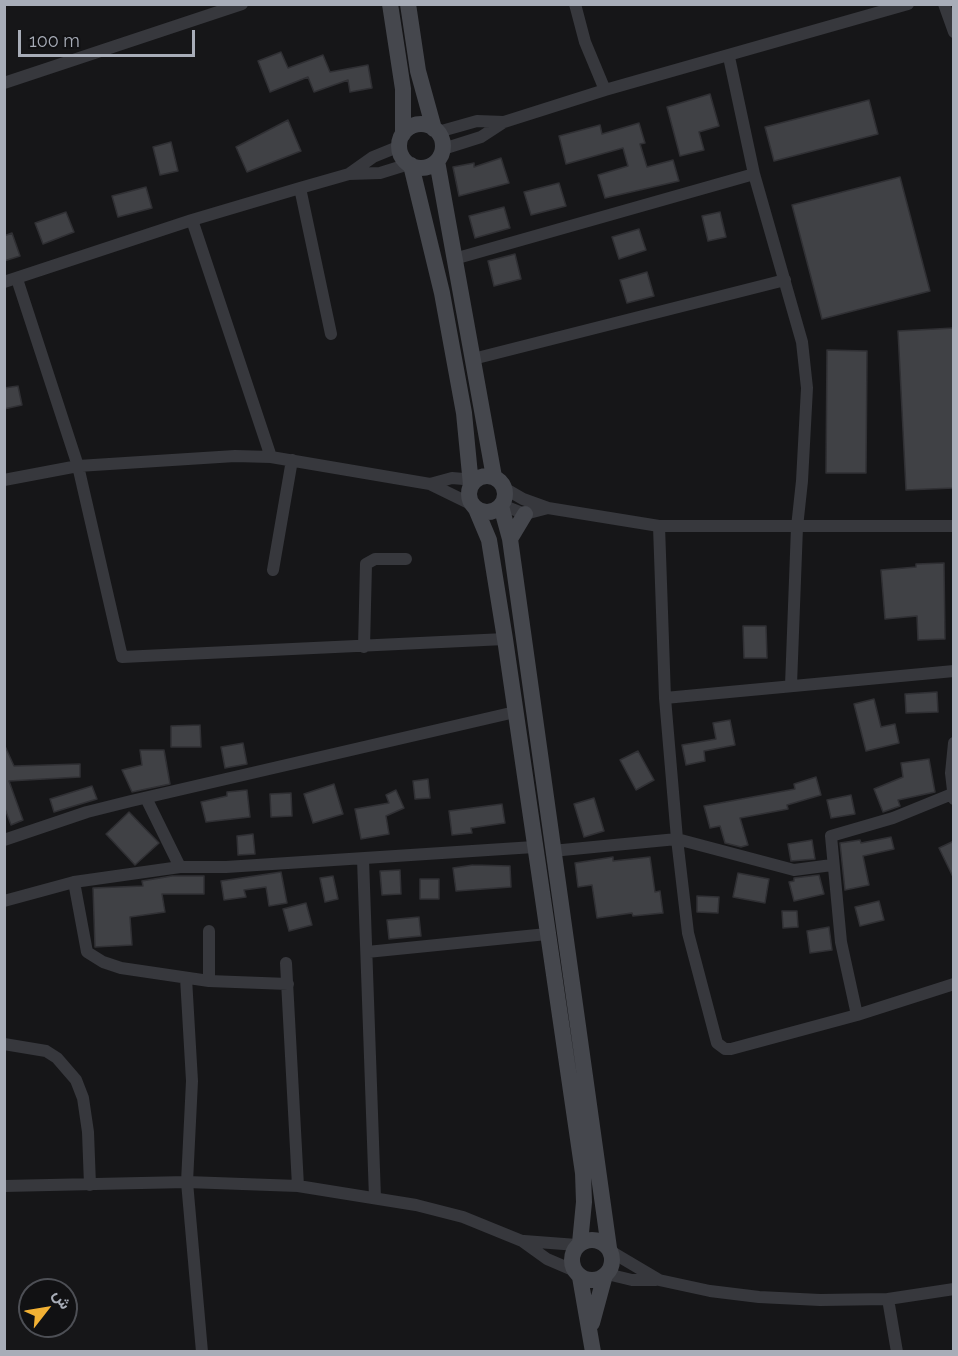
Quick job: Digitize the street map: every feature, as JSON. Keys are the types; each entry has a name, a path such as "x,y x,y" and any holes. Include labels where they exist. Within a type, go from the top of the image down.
{"street":[{"path":"390,4 403,89 402,156 410,164 431,240 466,429 472,481 469,499 489,540 505,639 583,1173 584,1202 579,1244 572,1258 578,1274 593,1352"},
{"path":"4,480 78,466 235,456 271,457 430,484 489,513 501,506 505,497 499,483 473,359 454,259 436,130 420,80 408,4"},
{"path":"575,4 585,42 605,90"},
{"path":"505,639 122,657 78,466 11,281 192,220 349,174 380,173 410,164 425,167 440,155 481,136 504,122 605,90 729,57 908,4"},
{"path":"944,4 954,32"},
{"path":"4,83 236,5"},
{"path":"729,57 754,174 802,342 807,388 802,481 796,527 791,685"},
{"path":"349,174 401,140 418,124 436,130 477,121 504,122"},
{"path":"454,259 754,174"},
{"path":"300,188 331,334"},
{"path":"192,220 271,457"},
{"path":"473,359 785,280"},
{"path":"273,570 292,460"},
{"path":"430,484 453,478 472,481 484,476 523,499 548,508 659,526 954,526"},
{"path":"501,506 525,514 548,508"},
{"path":"501,506 510,539 552,851 612,1263 606,1275 590,1329"},
{"path":"510,539 525,514"},
{"path":"659,526 665,698 688,933 715,1038 720,1047 731,1049 857,1015 954,984"},
{"path":"364,647 366,564 375,560 406,560"},
{"path":"665,698 954,671"},
{"path":"4,840 87,812 515,712"},
{"path":"857,1015 842,942 832,865 831,836 953,797 954,743"},
{"path":"146,798 180,867"},
{"path":"552,851 677,839 794,870 832,865"},
{"path":"4,901 74,882 180,867 226,867 534,848"},
{"path":"363,859 375,1198"},
{"path":"74,882 84,943 91,957 121,968 186,978 288,984"},
{"path":"209,931 209,981"},
{"path":"367,952 547,934"},
{"path":"286,963 298,1186"},
{"path":"186,978 192,1081 187,1182 202,1352"},
{"path":"4,1044 46,1051 57,1058 76,1080 83,1098 88,1132 90,1185"},
{"path":"4,1186 187,1182 298,1186 441,1210 522,1241 547,1259 593,1280 606,1275 632,1280 659,1280 710,1291 759,1297 820,1300 888,1299 954,1289"},
{"path":"522,1241 579,1244 598,1240 659,1280"},
{"path":"888,1299 897,1352"}],"building":[{"path":"281,52 288,68 323,55 330,72 368,65 372,88 350,92 348,80 314,92 308,77 270,92 258,61"},
{"path":"710,94 719,126 699,132 704,150 680,156 667,107"},
{"path":"869,100 878,134 774,161 765,127"},
{"path":"288,120 301,151 247,172 236,147"},
{"path":"639,123 645,143 640,144 647,167 673,160 679,181 605,198 598,175 628,166 623,148 566,164 559,136 600,125 602,134"},
{"path":"171,142 178,171 160,175 153,147"},
{"path":"501,158 509,183 459,196 453,167 474,163 474,167"},
{"path":"900,177 930,291 822,319 792,205"},
{"path":"559,183 566,206 531,215 524,192"},
{"path":"146,187 152,208 118,217 112,196"},
{"path":"504,207 510,228 475,238 469,216"},
{"path":"66,212 74,232 43,244 35,223"},
{"path":"720,212 726,237 708,241 702,216"},
{"path":"639,229 646,250 619,259 612,237"},
{"path":"12,233 20,256 4,261 4,236"},
{"path":"515,254 521,279 494,286 488,261"},
{"path":"647,272 654,296 627,303 620,280"},
{"path":"954,328 954,488 906,490 898,331"},
{"path":"827,350 867,351 866,473 826,473"},
{"path":"18,386 22,405 4,409 4,388"},
{"path":"944,563 945,639 918,640 917,616 885,619 881,570 916,567 916,564"},
{"path":"743,626 766,626 767,658 744,658"},
{"path":"937,692 938,712 906,713 905,694"},
{"path":"874,699 881,727 895,724 899,743 866,751 854,704"},
{"path":"730,720 735,745 704,751 705,761 686,765 682,745 716,739 713,723"},
{"path":"200,725 201,747 171,747 171,726"},
{"path":"243,743 247,764 225,768 221,747"},
{"path":"4,744 14,766 80,764 80,777 9,781 23,820 11,825 4,806"},
{"path":"140,750 164,750 170,784 132,792 122,770 142,765"},
{"path":"638,751 654,780 636,790 620,760"},
{"path":"929,759 935,792 898,800 900,806 883,812 874,789 903,777 901,763"},
{"path":"816,777 821,795 787,805 788,809 740,818 748,845 741,847 725,843 720,826 710,828 704,806 795,789 794,784"},
{"path":"428,779 430,798 415,799 413,781"},
{"path":"334,784 343,814 313,823 304,794"},
{"path":"92,786 97,799 54,812 50,799"},
{"path":"247,790 250,817 206,822 201,802 227,796 227,792"},
{"path":"396,790 404,808 386,816 389,834 361,839 355,809 389,803 386,795"},
{"path":"291,793 292,816 271,817 270,794"},
{"path":"851,795 855,814 831,818 827,800"},
{"path":"594,798 604,831 584,837 574,804"},
{"path":"502,804 505,823 471,828 472,833 452,835 449,811"},
{"path":"129,812 159,843 135,865 106,834"},
{"path":"253,834 255,854 238,855 237,836"},
{"path":"891,837 894,849 863,856 869,885 845,890 840,843 860,840 861,843"},
{"path":"812,840 815,859 791,861 788,844"},
{"path":"954,841 954,879 939,848"},
{"path":"613,857 613,861 650,857 655,892 660,891 663,913 633,916 632,913 597,918 592,885 578,887 575,863"},
{"path":"473,865 510,866 511,887 456,891 453,868"},
{"path":"400,870 401,894 382,895 380,871"},
{"path":"281,872 287,903 269,906 266,887 244,890 246,897 224,900 221,881"},
{"path":"738,873 769,879 765,903 733,897"},
{"path":"819,875 824,894 794,901 789,882 794,881 794,878"},
{"path":"172,876 204,876 204,894 162,894 165,912 130,917 132,945 95,947 93,888 143,886 142,881"},
{"path":"333,876 338,899 325,902 320,878"},
{"path":"420,879 439,879 439,899 420,899"},
{"path":"697,896 719,897 718,913 697,912"},
{"path":"879,901 884,920 860,926 855,907"},
{"path":"306,903 312,925 289,931 283,909"},
{"path":"782,911 797,911 798,927 783,928"},
{"path":"419,917 421,936 389,939 387,920"},
{"path":"829,927 832,950 810,953 807,931"}]}
